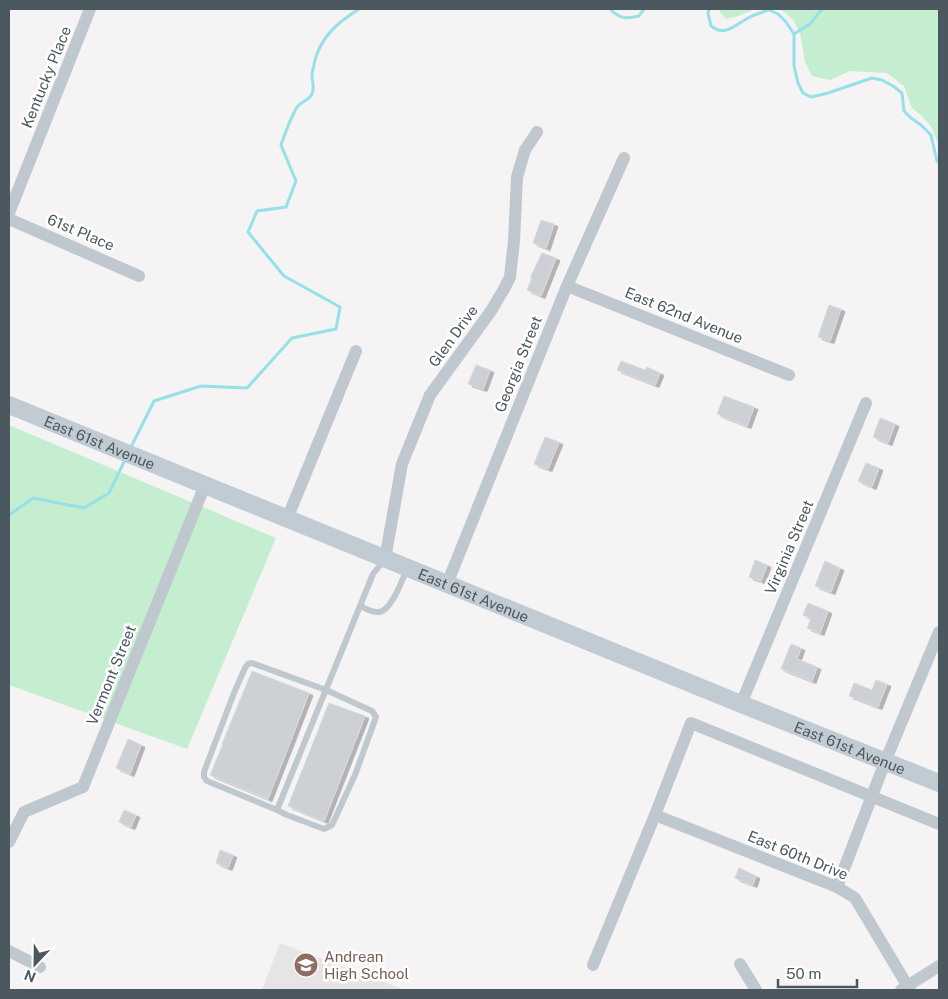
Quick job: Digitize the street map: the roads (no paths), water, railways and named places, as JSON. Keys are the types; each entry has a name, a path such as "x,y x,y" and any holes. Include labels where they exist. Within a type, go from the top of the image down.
{"main road":[{"name":"East 61st Avenue","path":"9,405 939,783"}],"street":[{"name":"Kentucky Place","path":"9,213 90,9"},
{"name":"Glen Drive","path":"385,559 402,464 430,395 491,311 510,276 518,177 525,150 536,132"},
{"name":"Georgia Street","path":"447,584 567,286 624,158"},
{"name":"61st Place","path":"9,219 139,276"},
{"name":"East 62nd Avenue","path":"567,286 789,375"},
{"path":"287,519 356,351"},
{"name":"Virginia Street","path":"741,704 866,402"},
{"name":"Vermont Street","path":"9,842 24,812 83,787 205,485"},
{"path":"838,887 885,762 939,632"},
{"path":"593,965 691,723 939,824"},
{"name":"East 60th Drive","path":"655,815 838,887 855,898 906,989"},
{"path":"9,951 40,967"},
{"path":"740,964 756,990"},
{"path":"906,989 939,966"}],"lane":[{"path":"277,810 373,574 385,559"},
{"path":"360,606 379,612 386,609 408,568"},
{"path":"252,663 326,690 372,711 376,717 355,775 332,826 324,829 277,810 207,781 204,777 213,746 234,693 245,668 248,664 252,663"}],"waterway":[{"path":"130,449 154,401 201,386 247,388 292,338 336,329 340,307 284,276 248,232 257,211 286,207 296,181 281,145 284,136 296,109 312,94 312,72 320,46 337,25 359,9"},
{"path":"610,9 617,15 627,18 639,16 644,9"},
{"path":"709,9 711,26 722,30 727,30 750,17 769,10 778,14 794,34 794,66 798,83 803,93 811,97 872,78 882,80 893,86 902,93 904,111 931,135 939,163"},
{"path":"794,34 810,24 822,9"},
{"path":"9,515 33,498 84,508 109,493 125,460"}],"place":[{"name":"Andrean High School","path":"306,965"}]}
